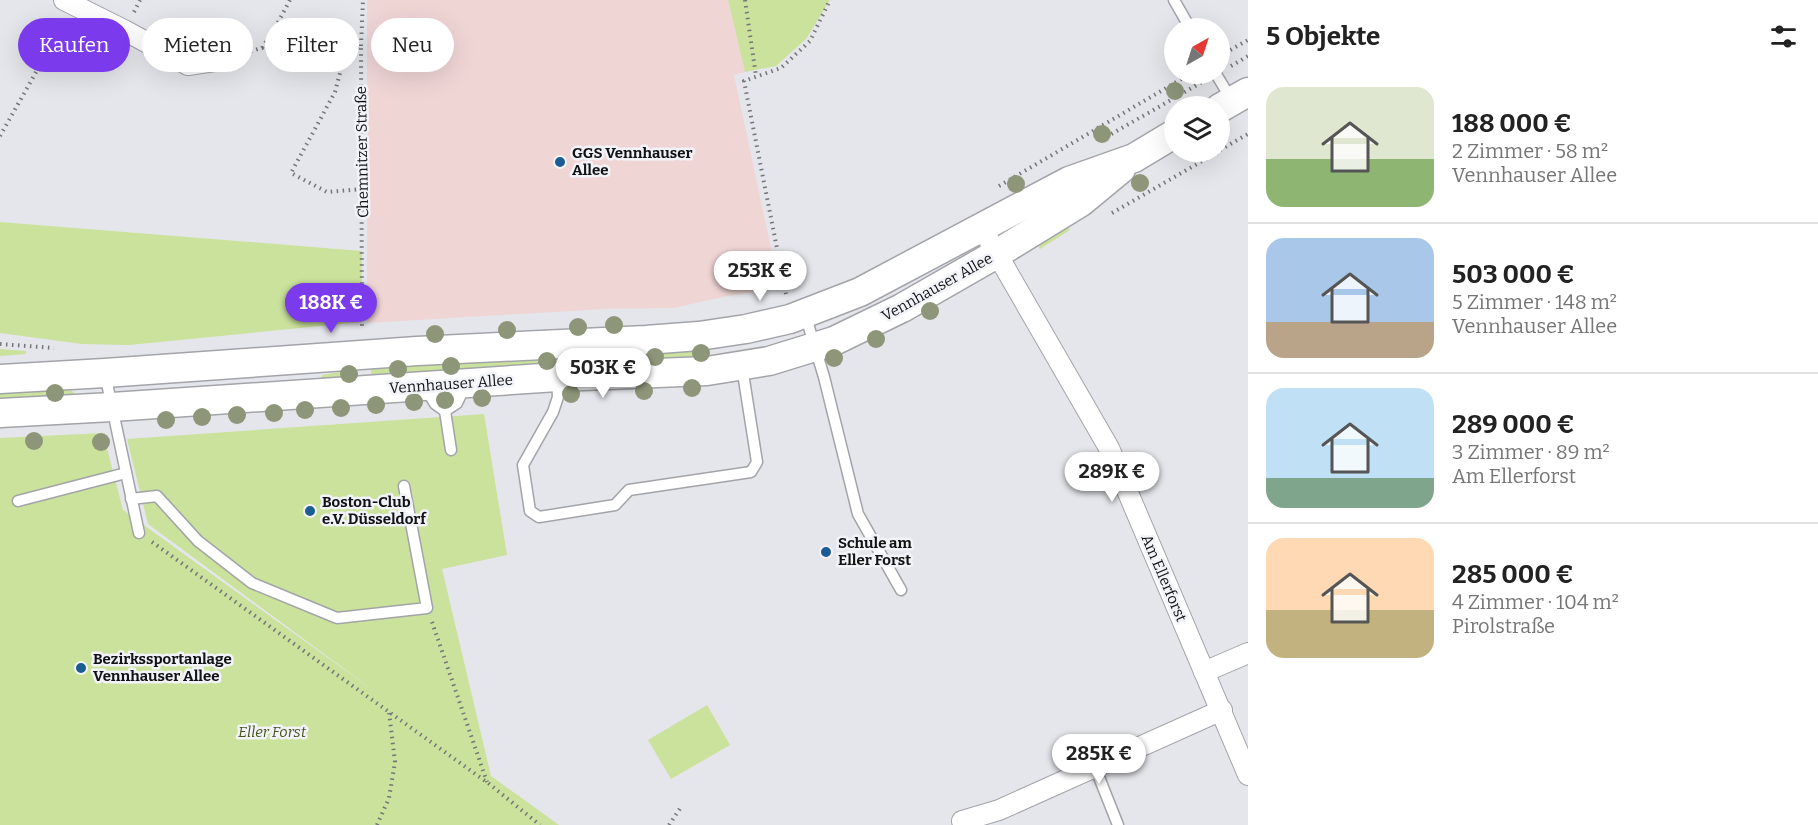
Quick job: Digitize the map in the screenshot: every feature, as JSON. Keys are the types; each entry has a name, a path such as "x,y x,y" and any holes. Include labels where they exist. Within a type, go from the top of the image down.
{"main road":[{"name":"Vennhauser Allee","path":"0,412 112,407 557,377 707,371 778,359 834,341 862,328 998,254 1082,202 1134,158 1164,140"},
{"name":"Vennhauser Allee","path":"0,379 417,351 699,336 746,329 796,307 860,292 1069,181 1134,158"}],"street":[{"path":"65,0 142,40"},
{"name":"Am Ellerforst","path":"982,228 1109,448 1248,775"},
{"path":"1204,672 1248,653"},
{"path":"962,821 999,810 1221,710"}],"lane":[{"path":"1174,0 1184,18"},
{"path":"1226,84 1233,100"},
{"path":"796,307 815,347 858,514 901,590"},
{"path":"557,377 558,397 553,412 523,465 530,511 539,517 615,505 629,490 751,472 757,462 742,366"},
{"path":"105,373 139,533"},
{"path":"445,411 457,403 466,383"},
{"path":"424,386 435,404 445,411 451,450"},
{"path":"18,501 126,473"},
{"path":"131,499 157,496 198,542 252,584 337,618 427,609 404,486"},
{"path":"1095,767 1118,825"}],"path":[{"path":"0,136 48,51 56,15 65,0"},
{"path":"261,48 290,0"},
{"name":"Chemnitzer Straße","path":"363,0 361,46 363,321"},
{"path":"745,0 756,76"},
{"path":"796,307 744,81 782,68 810,41 830,0"},
{"path":"1230,50 1248,40"},
{"path":"253,50 265,48"},
{"path":"1230,66 1248,56"},
{"path":"340,72 335,92 291,173 327,192 363,189"},
{"path":"994,189 1173,84"},
{"path":"1230,145 1248,134"},
{"path":"1109,214 1200,162"},
{"path":"139,533 488,783 540,825"},
{"path":"427,609 488,783"},
{"path":"376,825 388,798 395,762 389,712"},
{"path":"669,825 681,807"}],"shaded area":[{"name":"GGS Vennhauser Allee","path":"367,0 728,0 745,72 734,75 772,253 722,264 727,296 674,308 605,309 367,323"},
{"path":"772,253 780,288 727,296 722,264"}],"green space":[{"path":"728,0 830,0 806,39 776,66 745,72"},
{"path":"0,222 362,251 361,322 129,345 82,344 0,333"},
{"path":"1068,227 1070,230 1040,249 1036,243"},
{"path":"706,348 709,358 374,377 371,375 372,368"},
{"path":"0,349 26,351 26,354 0,356"},
{"path":"350,370 351,377 321,379 322,375"},
{"path":"65,389 76,395 0,401 0,391"},
{"name":"Eller Forst","path":"484,414 507,555 442,569 491,776 559,825 0,825 0,438 103,433 123,510 381,696 148,524 127,439"},
{"path":"707,705 730,745 671,779 648,740"}],"place":[{"name":"GGS Vennhauser Allee","path":"560,162"},
{"name":"Boston-Club e.V. Düsseldorf","path":"310,511"},
{"name":"Schule am Eller Forst","path":"826,552"},
{"name":"Bezirkssportanlage Vennhauser Allee","path":"81,668"}]}
